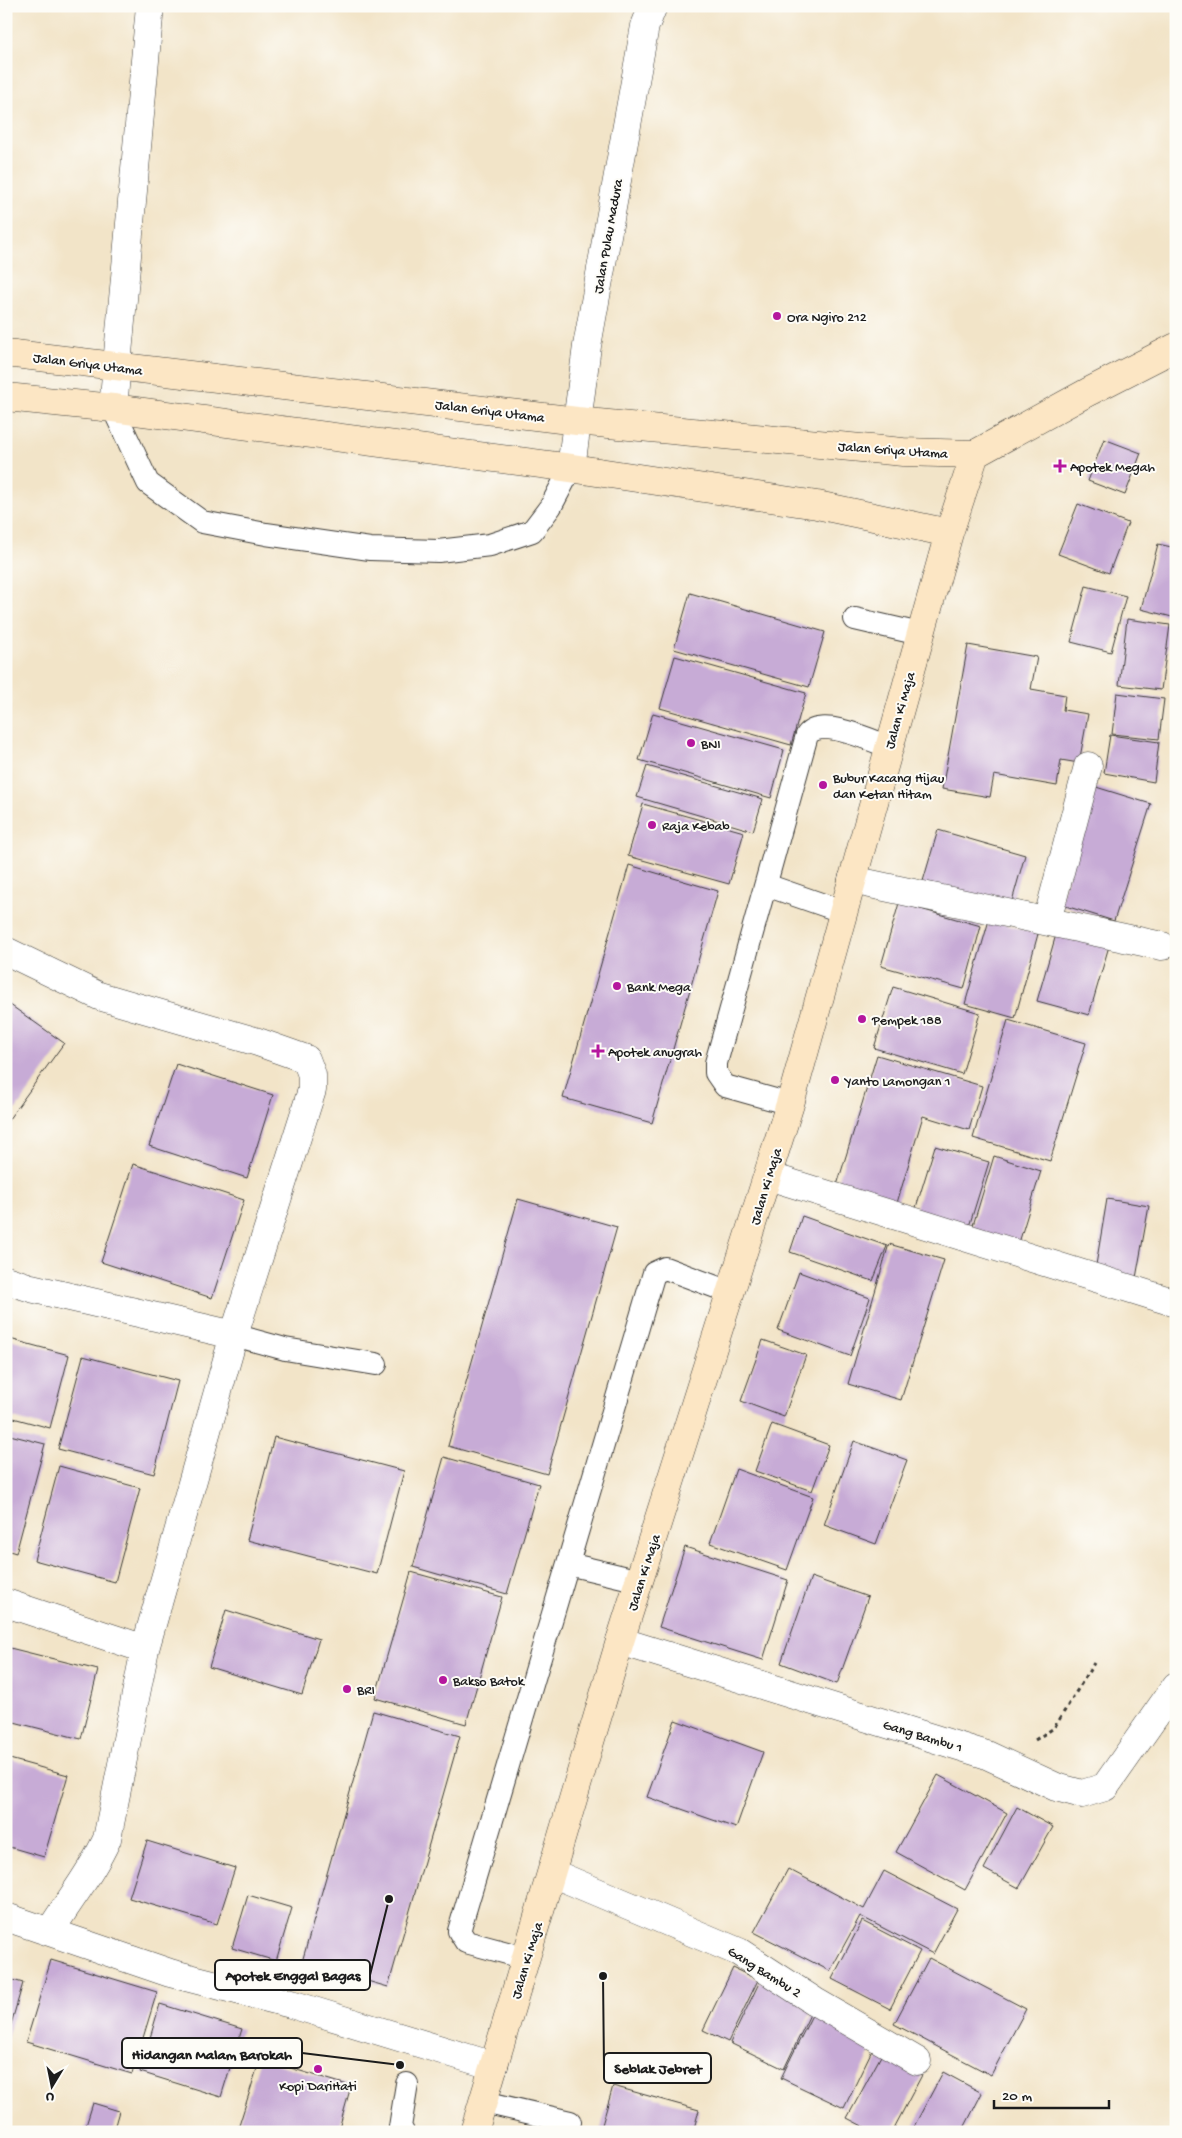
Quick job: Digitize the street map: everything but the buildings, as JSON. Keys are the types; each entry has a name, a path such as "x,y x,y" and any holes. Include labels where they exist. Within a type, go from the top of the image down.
{"main road":[{"path":"975,454 1088,392 1176,347"},
{"name":"Jalan Griya Utama","path":"6,353 577,420 903,452 975,454"},
{"path":"6,397 113,408 571,468 817,505 887,522 948,533"},
{"name":"Jalan Ki Maja","path":"474,2132 620,1641 732,1293 790,1104 948,533 975,454"}],"street":[{"path":"113,408 150,6"},
{"name":"Jalan Pulau Madura","path":"571,468 587,346 645,26 653,6"},
{"path":"1047,921 1088,766"},
{"path":"852,880 1162,946"},
{"path":"6,951 99,996 258,1042 306,1059 312,1075 312,1090 234,1335 145,1649 107,1839 96,1864 78,1887 50,1931"},
{"path":"768,1176 1176,1303"},
{"path":"6,1280 31,1288 234,1335"},
{"path":"6,1603 145,1649"},
{"name":"Gang Bambu 1","path":"620,1641 987,1755 1056,1787 1082,1794 1105,1787 1174,1693"},
{"name":"Gang Bambu 2","path":"552,1873 739,1952 814,2001 917,2060"},
{"path":"6,1918 50,1931 170,1973 291,2004 494,2066"}],"lane":[{"path":"113,408 148,483 202,522 266,534 370,549 438,551 490,545 532,531 552,506 571,468"},
{"path":"855,619 920,634"},
{"path":"790,1104 725,1086 716,1073 716,1063 807,735 810,730 829,727 889,746"},
{"path":"766,885 844,912"},
{"path":"526,1958 466,1942 460,1931 654,1273 665,1268 732,1293"},
{"path":"234,1335 285,1349 376,1364"},
{"path":"568,1564 640,1581"},
{"path":"403,2132 400,2127 407,2084"},
{"path":"484,2102 570,2122"}],"path":[{"path":"987,1755 1024,1747 1054,1728 1094,1663"}],"place":[{"name":"Ora Ngiro 212","path":"777,316"},
{"name":"Apotek Megah","path":"1060,466"},
{"name":"BNI","path":"691,743"},
{"name":"Bubur Kacang Hijau dan Ketan Hitam","path":"823,785"},
{"name":"Raja Kebab","path":"652,825"},
{"name":"Bank Mega","path":"617,986"},
{"name":"Pempek 188","path":"862,1019"},
{"name":"Apotek anugrah","path":"598,1051"},
{"name":"Yanto Lamongan 1","path":"835,1080"},
{"name":"Bakso Batok","path":"443,1680"},
{"name":"BRI","path":"347,1689"},
{"name":"Apotek Enggal Bagas","path":"389,1899"},
{"name":"Seblak Jebret","path":"603,1976"},
{"name":"Hidangan Malam Barokah","path":"400,2065"},
{"name":"Kopi DariHati","path":"318,2069"}]}
